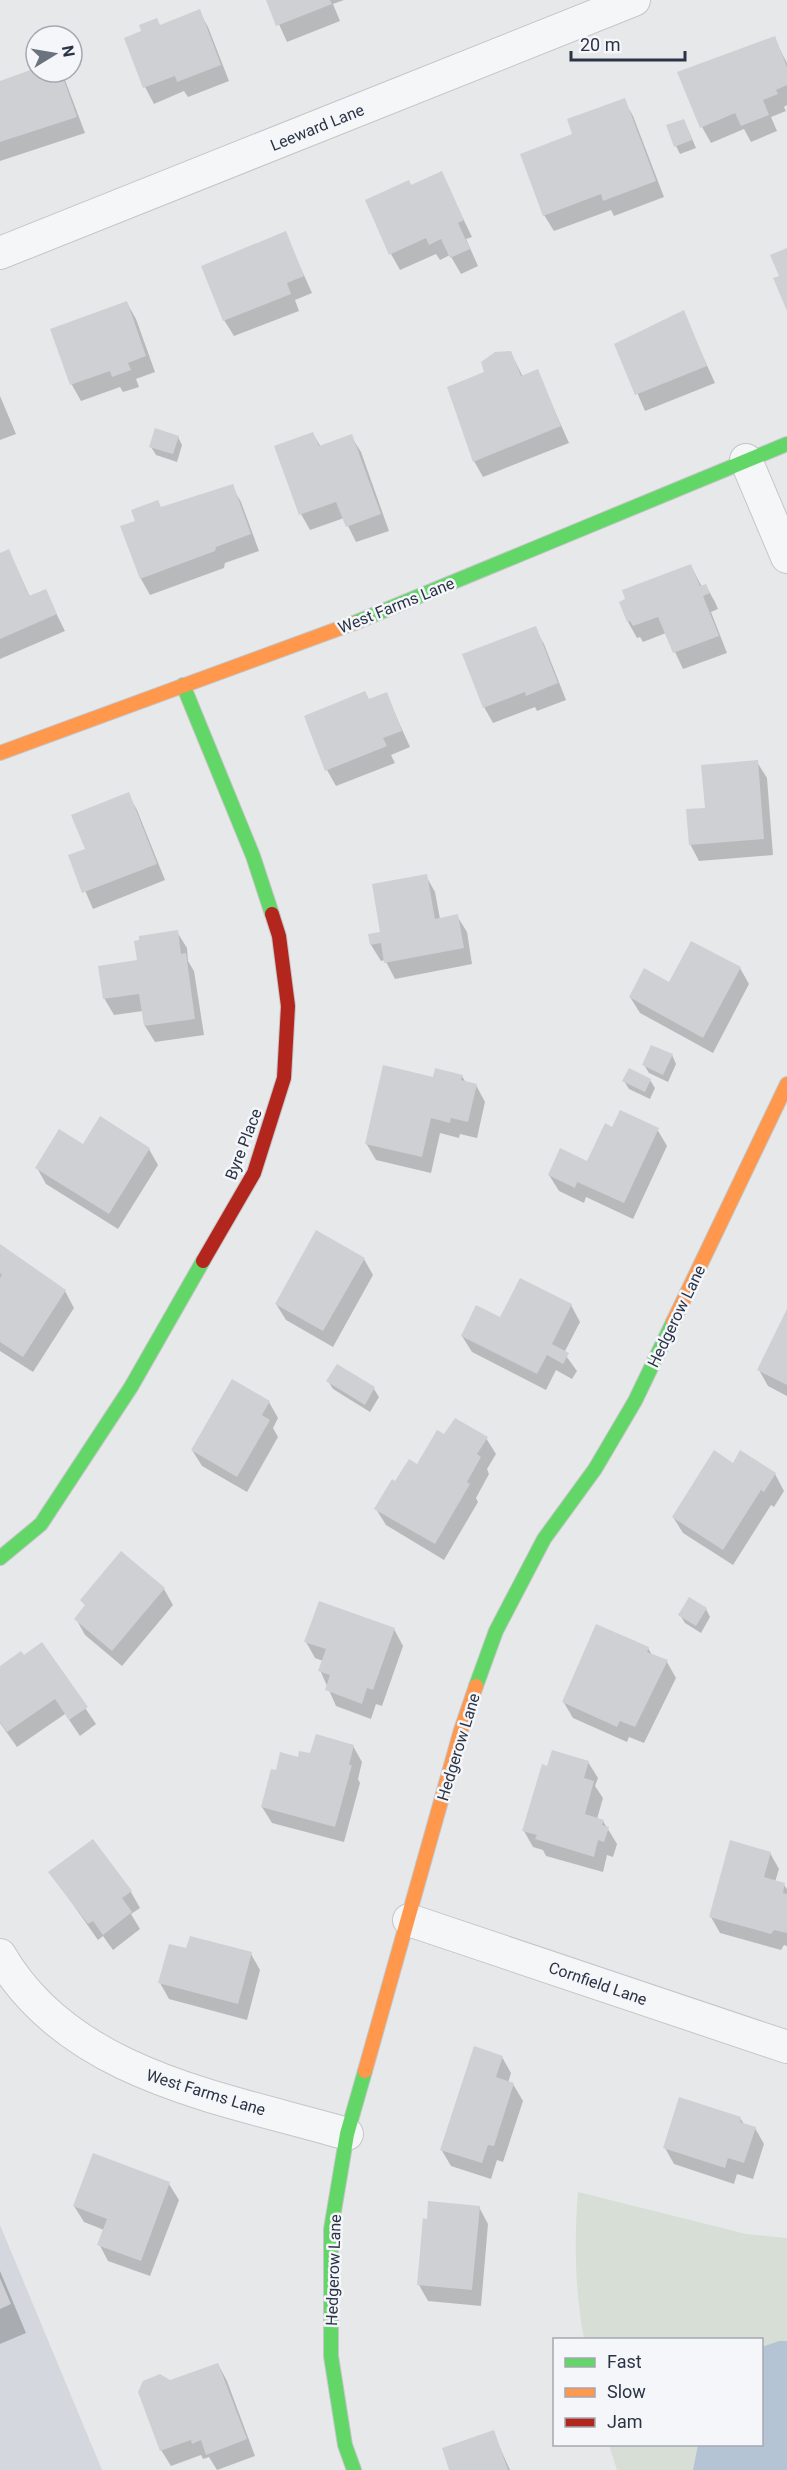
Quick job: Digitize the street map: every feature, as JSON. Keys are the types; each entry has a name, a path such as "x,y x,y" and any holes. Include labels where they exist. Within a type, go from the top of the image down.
{"street":[{"name":"Leeward Lane","path":"0,254 634,0"},
{"name":"West Farms Lane","path":"0,753 340,629 787,444"},
{"path":"746,460 787,557"},
{"name":"Byre Place","path":"0,1558 41,1524 131,1387 254,1173 284,1078 288,1006 279,936 253,856 183,685"},
{"name":"Hedgerow Lane","path":"354,2470 345,2445 331,2355 331,2229 347,2134 461,1731 496,1631 544,1539 594,1469 635,1401 787,1084"},
{"name":"Cornfield Lane","path":"409,1920 787,2047"},
{"name":"West Farms Lane","path":"0,1955 45,2012 99,2052 154,2078 347,2134"}],"shaded area":[{"path":"578,2192 746,2234 787,2238 787,2470 617,2470 609,2446 763,2446 763,2338 584,2338 576,2266"},
{"path":"0,2225 102,2470 0,2470"}],"water":[{"path":"779,2341 787,2341 787,2470 693,2470 698,2446 763,2446 763,2347"}],"building":[{"path":"266,0 330,0 332,4 276,26"},
{"path":"200,9 221,65 177,82 175,76 143,88 124,38 141,31 139,25 157,18 160,25"},
{"path":"775,36 787,67 787,85 776,90 778,94 763,100 769,115 741,126 735,113 700,128 677,72"},
{"path":"24,72 24,84 65,84 77,117 0,142 0,81"},
{"path":"625,98 656,181 603,201 601,194 543,216 520,154 572,134 567,119"},
{"path":"684,119 692,140 674,147 666,125"},
{"path":"442,171 464,220 458,223 470,249 450,258 441,239 429,245 426,238 389,255 365,200 409,180 411,185"},
{"path":"286,231 304,276 287,283 291,294 223,321 201,266"},
{"path":"787,248 787,311 773,278 779,276 770,255"},
{"path":"127,301 146,356 128,363 131,370 112,377 110,371 70,385 50,329"},
{"path":"684,310 707,366 635,395 614,344"},
{"path":"511,351 521,376 538,369 561,426 473,462 447,387 484,372 481,362 495,352"},
{"path":"155,428 179,436 173,454 149,447"},
{"path":"313,432 319,446 352,434 381,514 346,527 336,502 299,515 274,446"},
{"path":"233,484 251,534 216,547 215,551 140,579 120,526 135,521 131,510 158,500 161,507"},
{"path":"9,549 29,596 46,589 57,614 0,639 0,553"},
{"path":"691,564 700,586 706,584 710,593 703,596 719,636 673,653 658,617 633,626 630,621 627,622 619,602 625,599 622,590"},
{"path":"536,626 558,683 526,696 525,692 483,708 462,654"},
{"path":"365,691 369,699 387,692 402,731 383,738 387,746 325,771 304,716"},
{"path":"758,760 764,839 689,845 686,809 705,808 701,765"},
{"path":"129,792 157,864 82,893 68,855 85,849 71,815"},
{"path":"427,874 435,919 458,914 464,948 384,963 381,943 370,945 368,934 380,932 372,884"},
{"path":"178,930 181,954 186,953 195,1019 144,1026 139,994 103,999 98,966 137,960 134,941 139,940 139,936"},
{"path":"691,941 741,967 703,1038 629,997 644,968 669,982"},
{"path":"651,1045 673,1054 663,1075 642,1065"},
{"path":"383,1065 433,1077 435,1068 463,1075 461,1080 477,1084 468,1122 451,1118 450,1123 431,1118 422,1157 365,1144"},
{"path":"629,1068 651,1079 645,1092 622,1081"},
{"path":"620,1110 659,1128 624,1203 577,1182 575,1188 548,1175 560,1148 587,1161 605,1123 612,1127"},
{"path":"100,1116 150,1148 109,1214 35,1168 59,1129 83,1144"},
{"path":"316,1230 365,1258 323,1331 275,1304"},
{"path":"0,1244 66,1290 23,1357 0,1342 0,1278 2,1275 0,1273"},
{"path":"520,1278 572,1304 552,1344 569,1353 563,1364 547,1355 537,1374 461,1336 476,1305 500,1317"},
{"path":"787,1309 787,1385 757,1370"},
{"path":"337,1364 375,1387 365,1405 326,1381"},
{"path":"232,1379 270,1401 262,1415 270,1420 237,1477 191,1450"},
{"path":"455,1418 488,1437 477,1454 481,1457 467,1482 470,1484 435,1544 374,1509 392,1479 395,1481 409,1459 417,1464 437,1430 444,1434"},
{"path":"714,1450 733,1463 740,1450 776,1473 764,1492 761,1490 723,1550 672,1517"},
{"path":"121,1551 165,1588 112,1651 74,1619 85,1605 80,1600"},
{"path":"689,1597 707,1608 696,1626 678,1615"},
{"path":"319,1601 395,1628 373,1690 367,1688 362,1704 325,1690 330,1675 318,1671 326,1649 304,1642"},
{"path":"596,1624 649,1647 647,1652 668,1660 635,1727 620,1721 617,1727 562,1702"},
{"path":"42,1642 88,1707 69,1720 55,1699 7,1732 0,1722 0,1666 21,1651 24,1655"},
{"path":"316,1734 354,1745 349,1765 352,1765 335,1827 261,1807 271,1769 276,1770 280,1752 298,1757 299,1751 310,1753"},
{"path":"552,1750 589,1761 584,1778 594,1781 585,1814 604,1820 602,1825 609,1827 604,1842 598,1840 594,1857 535,1839 537,1835 522,1831 542,1764 547,1766"},
{"path":"93,1839 132,1891 122,1898 132,1912 103,1935 93,1921 88,1924 48,1872"},
{"path":"730,1840 771,1852 764,1877 785,1883 783,1893 787,1894 787,1933 774,1930 771,1934 709,1917"},
{"path":"190,1936 252,1952 238,2004 158,1983 169,1944 186,1948"},
{"path":"474,2046 503,2056 496,2077 514,2083 494,2146 488,2145 482,2163 440,2150"},
{"path":"679,2097 741,2117 740,2122 756,2127 744,2163 728,2158 725,2168 663,2148"},
{"path":"93,2153 170,2182 141,2261 97,2245 107,2219 73,2206"},
{"path":"428,2201 480,2206 472,2290 417,2285 423,2218 427,2219"},
{"path":"0,2278 11,2304 0,2309"},
{"path":"218,2363 247,2439 206,2455 201,2440 192,2444 191,2440 160,2451 138,2392 143,2381 160,2374 170,2380"},
{"path":"494,2430 508,2470 449,2470 442,2448"}],"traffic: fast":[{"path":"354,623 787,444"},
{"path":"183,685 253,856 272,914"},
{"path":"0,1558 41,1524 131,1387 203,1261"},
{"path":"476,1686 496,1631 544,1539 595,1469 635,1401 673,1322"},
{"path":"354,2470 345,2445 331,2356 331,2229 347,2134 365,2071"}],"traffic: slow":[{"path":"0,753 354,623"},
{"path":"673,1322 787,1084"},
{"path":"365,2071 461,1730 476,1686"}],"traffic: jam":[{"path":"203,1261 254,1173 284,1078 288,1006 279,936 272,914"}]}
